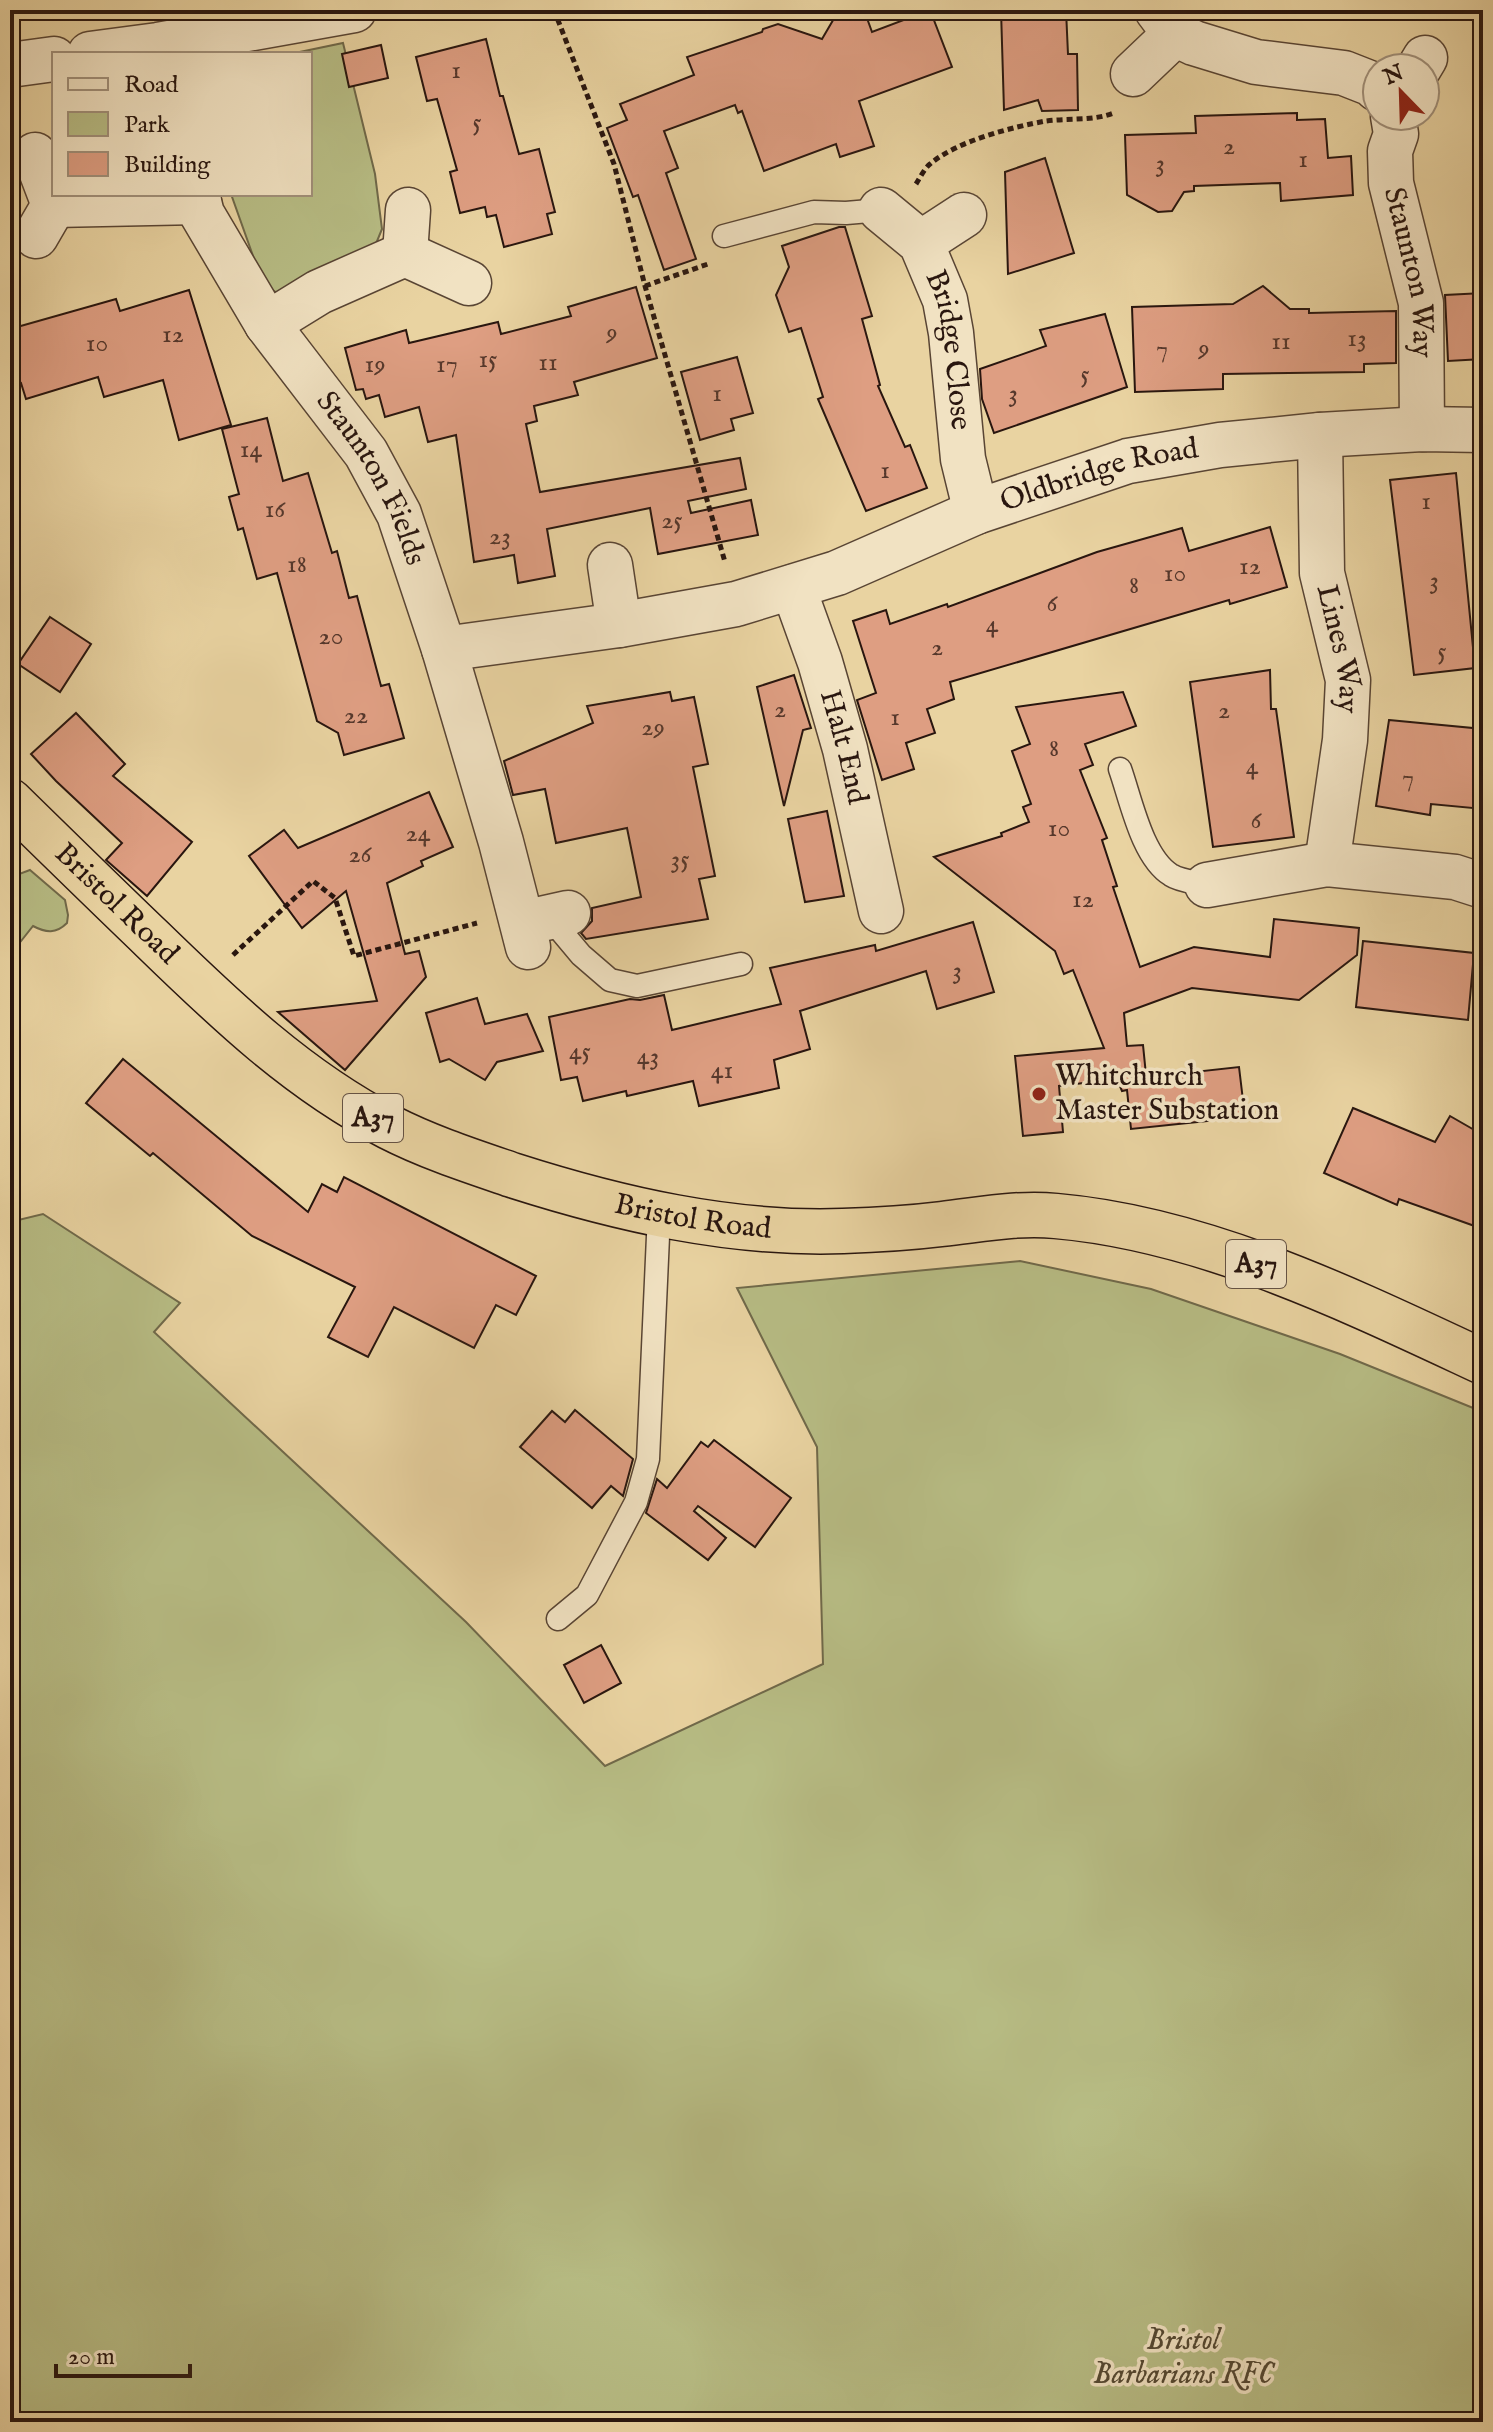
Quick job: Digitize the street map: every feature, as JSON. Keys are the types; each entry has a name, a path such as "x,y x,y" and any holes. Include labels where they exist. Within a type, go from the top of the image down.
{"highway":[{"name":"Bristol Road","path":"10,801 200,986 252,1032 347,1104 394,1130 443,1151 550,1187 659,1214 741,1227 838,1231 1053,1215 1099,1222 1215,1250 1325,1292 1483,1362"}],"street":[{"path":"118,52 160,49 354,10"},
{"path":"1126,93 1166,22 1194,43 1256,62 1344,73 1361,80"},
{"path":"10,65 52,59"},
{"name":"Staunton Way","path":"1396,132 1390,151 1391,183 1421,303 1422,429"},
{"name":"Staunton Fields","path":"35,155 45,220 198,198 202,214 267,324 366,453 399,514 531,924"},
{"name":"Bridge Close","path":"898,198 945,300 963,459 976,512"},
{"path":"405,254 408,210"},
{"path":"921,243 964,215"},
{"path":"267,324 319,292 405,254 469,283"},
{"name":"Oldbridge Road","path":"731,583 793,587 851,567 976,512 1128,461 1220,445 1320,435 1422,429 1483,430"},
{"name":"Lines Way","path":"1320,435 1322,573 1348,680 1345,740 1327,864"},
{"path":"610,565 619,625"},
{"path":"444,649 619,625 731,583"},
{"name":"Halt End","path":"793,587 820,662 845,749 881,911"},
{"path":"1207,885 1327,864 1455,877 1483,886"}],"lane":[{"path":"724,236 814,212 846,213 898,198"},
{"path":"1120,769 1143,835 1157,862 1172,876 1207,885"},
{"path":"531,924 581,955 610,980 637,986 741,964"},
{"path":"558,1619 587,1595 636,1502 648,1459 659,1214"}],"path":[{"path":"554,10 614,164 645,286 731,583"},
{"path":"898,198 928,165 958,146 1046,121 1104,117 1126,93"},
{"path":"645,286 720,260"},
{"path":"200,986 313,881 335,898 354,956 531,924"}],"green space":[{"path":"343,43 375,174 382,229 373,251 282,296 263,284 232,196 312,196 312,52 300,52"},
{"path":"30,870 65,900 67,923 51,931 33,926 10,955 10,882"},
{"name":"Bristol Barbarians RFC","path":"43,1214 180,1303 154,1332 466,1622 605,1766 823,1664 817,1447 737,1288 1020,1261 1151,1289 1340,1354 1483,1412 1483,2422 10,2422 10,1222"}],"building":[{"path":"839,10 864,10 872,32 930,10 952,67 859,101 874,146 840,157 836,144 764,171 742,111 738,113 735,105 664,131 678,168 666,173 696,259 664,270 638,195 633,197 607,128 627,120 620,104 694,75 687,57 778,24 822,39"},
{"path":"1001,10 1066,10 1068,54 1077,54 1078,110 1042,111 1038,100 1004,110"},
{"path":"486,39 519,154 539,149 555,212 547,214 552,234 504,247 496,215 487,217 485,207 460,213 450,172 457,170 437,99 427,101 416,57"},
{"path":"381,45 388,78 349,87 342,54"},
{"path":"1297,113 1297,120 1325,119 1328,158 1351,156 1353,195 1281,201 1280,183 1194,186 1194,191 1184,192 1172,211 1158,212 1127,195 1125,135 1196,133 1195,116"},
{"path":"1045,158 1074,253 1008,274 1005,172"},
{"path":"845,227 872,316 862,319 878,386 905,447 910,445 927,488 866,511 818,399 823,397 801,328 789,332 776,295 789,267 782,246"},
{"path":"1263,286 1290,309 1309,309 1309,313 1396,311 1396,363 1364,364 1364,372 1223,374 1223,389 1135,392 1132,307 1233,304"},
{"path":"636,287 657,358 574,382 578,395 534,406 537,421 526,424 540,492 740,458 746,489 688,501 691,513 751,500 758,535 658,554 650,508 547,529 555,576 518,583 514,555 474,562 456,435 428,442 419,407 385,417 379,395 366,399 363,389 356,390 345,348 406,330 409,343 498,322 501,334 571,316 568,307"},
{"path":"189,290 231,425 179,440 163,380 104,397 98,377 26,399 21,383 10,387 10,329 116,299 120,311"},
{"path":"1483,293 1483,359 1448,361 1445,295"},
{"path":"1105,314 1127,387 994,433 982,399 980,369 1046,346 1040,330"},
{"path":"737,357 753,413 731,419 734,430 700,440 681,372"},
{"path":"267,418 283,481 308,473 332,553 337,551 349,598 357,596 381,686 389,684 404,738 344,755 338,733 317,721 277,573 257,579 243,528 238,530 229,497 239,494 222,429"},
{"path":"1456,473 1475,668 1414,675 1390,480"},
{"path":"1270,527 1287,587 1230,604 1229,600 950,682 954,699 927,709 935,733 906,743 914,769 882,780 857,700 876,693 853,621 886,610 890,624 947,604 948,607 1097,552 1182,528 1189,551"},
{"path":"50,617 91,644 60,692 18,664"},
{"path":"1270,670 1271,709 1276,709 1294,837 1213,847 1190,682"},
{"path":"794,675 811,728 803,730 784,806 757,687"},
{"path":"670,692 672,701 694,697 708,764 693,767 715,876 699,879 708,919 586,939 581,933 592,921 592,908 641,897 627,828 556,843 545,789 513,795 504,761 593,723 587,706"},
{"path":"1123,692 1136,726 1085,744 1093,765 1080,770 1107,838 1102,840 1117,886 1113,887 1140,967 1194,947 1270,957 1274,919 1359,928 1357,955 1299,1000 1192,988 1124,1013 1127,1046 1143,1045 1146,1075 1131,1079 1239,1067 1245,1117 1131,1129 1127,1090 1122,1091 1117,1079 1059,1086 1063,1132 1023,1136 1015,1056 1104,1048 1073,970 1064,974 1055,951 934,857 1002,836 1001,833 1029,822 1023,807 1031,804 1012,751 1030,744 1016,707"},
{"path":"76,713 125,764 113,776 192,842 147,896 106,860 122,843 31,754"},
{"path":"1389,720 1483,729 1483,809 1431,804 1430,815 1376,806"},
{"path":"429,792 453,847 421,861 423,866 387,883 405,954 419,951 426,977 345,1070 278,1012 377,1001 346,891 302,928 249,856 284,830 298,848"},
{"path":"827,811 844,896 805,902 788,819"},
{"path":"973,922 994,992 937,1009 926,971 800,1011 810,1049 774,1060 779,1088 699,1106 693,1081 627,1096 626,1091 583,1101 577,1077 561,1080 549,1017 630,999 664,995 672,1030 781,1004 770,968 875,945 876,951"},
{"path":"1363,941 1474,953 1468,1020 1356,1007"},
{"path":"477,998 485,1024 527,1014 543,1051 497,1062 485,1080 449,1059 440,1062 426,1013"},
{"path":"123,1059 308,1212 322,1184 337,1192 344,1177 536,1276 516,1315 496,1305 474,1348 394,1307 368,1357 328,1337 355,1287 252,1236 153,1153 150,1156 86,1103"},
{"path":"1353,1108 1435,1142 1450,1116 1483,1135 1483,1229 1399,1199 1397,1205 1324,1173"},
{"path":"575,1410 633,1459 623,1496 611,1486 592,1508 520,1447 552,1411 565,1422"},
{"path":"714,1440 791,1498 755,1547 698,1506 694,1511 726,1538 708,1560 646,1513 657,1479 667,1488 701,1442 708,1447"},
{"path":"601,1645 621,1683 584,1703 564,1665"}],"place":[{"name":"Whitchurch Master Substation","path":"1039,1094"}]}
